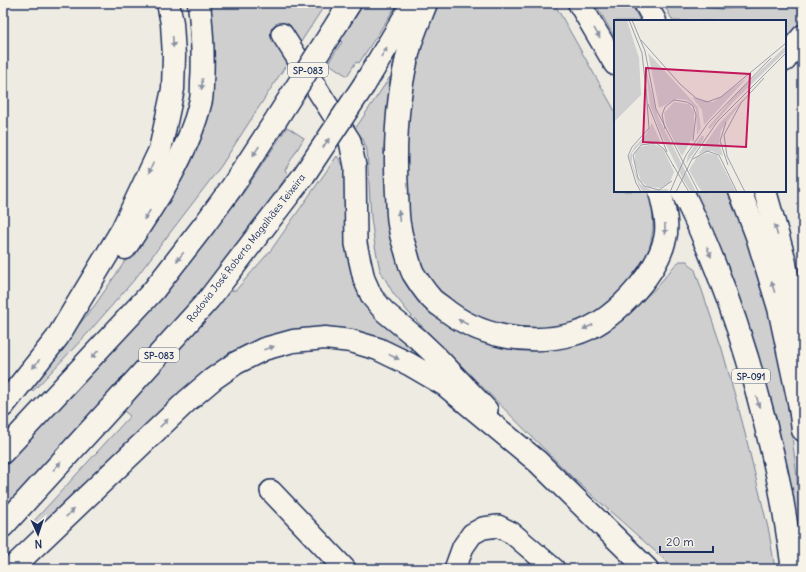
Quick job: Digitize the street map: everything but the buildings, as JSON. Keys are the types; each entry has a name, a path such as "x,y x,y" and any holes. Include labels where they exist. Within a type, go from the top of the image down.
{"main road":[{"path":"57,338 122,230 160,150 173,89 174,56 172,23 168,3"},
{"path":"3,406 109,273 158,199 176,167 190,133 201,99 203,35 199,3"},
{"name":"SP-083","path":"3,452 153,291 205,224 232,188 350,3"},
{"name":"Rodovia José Roberto Magalhães Teixeira","path":"3,526 209,299 304,175 364,85 413,3"},
{"path":"426,3 411,45 404,71 398,111 396,168 399,229 412,272 430,298 453,317 477,329 503,336 528,339 575,334 599,322 620,306 644,282 657,261 666,238 665,213 660,192"},
{"path":"579,3 614,62"},
{"path":"645,3 654,20"},
{"path":"786,58 803,36"},
{"name":"SP-091","path":"682,192 715,266 732,312 751,373 780,489 793,569"},
{"path":"740,192 758,236 779,308 800,407 803,430"},
{"path":"765,192 784,258 796,323 800,407"},
{"path":"12,569 187,401 213,379 236,363 264,349 294,341 325,338 351,341 378,349 409,364 445,385 538,462 647,569"}],"street":[{"path":"282,34 350,141 355,166 356,244 364,279 372,297 385,312 436,356 538,462"},
{"path":"271,491 345,569"},
{"path":"455,569 463,547 472,534 483,528 498,526 512,533 554,569"}],"shaded area":[{"path":"210,3 326,3 221,166 134,280 88,333 33,391 27,389 95,305 174,190"},
{"path":"363,3 398,3 359,63 356,62 347,76 328,63 342,42 339,39"},
{"path":"440,3 554,3 614,109 614,192 650,192 653,205 653,230 649,251 641,270 604,310 580,322 557,330 525,332 478,320 439,294 415,257 405,211 406,105 419,48"},
{"path":"595,3 631,3 640,20 614,20 614,36"},
{"path":"663,3 690,3 702,7 721,9 766,6 774,3 803,3 803,22 786,43 786,20 672,20"},
{"path":"390,77 384,149 389,224 433,312 455,330 477,340 504,346 628,313 656,288 680,261 687,261 695,270 722,349 742,421 769,532 775,569 675,569 574,479 408,312 393,293 380,270 371,218 367,150 363,139 355,129"},
{"path":"287,127 304,138 285,170 288,174 243,238 174,323 3,509 3,469 119,345 244,192"},
{"path":"337,156 343,165 347,177 353,273 440,369 405,349 357,330 330,328 297,330 275,334 251,345 46,524 33,522 130,416 124,411 229,291 236,290 271,250"},
{"path":"694,192 727,192 751,251 763,287 779,354 787,400 800,504 803,562 778,434 766,383 730,273"}]}
